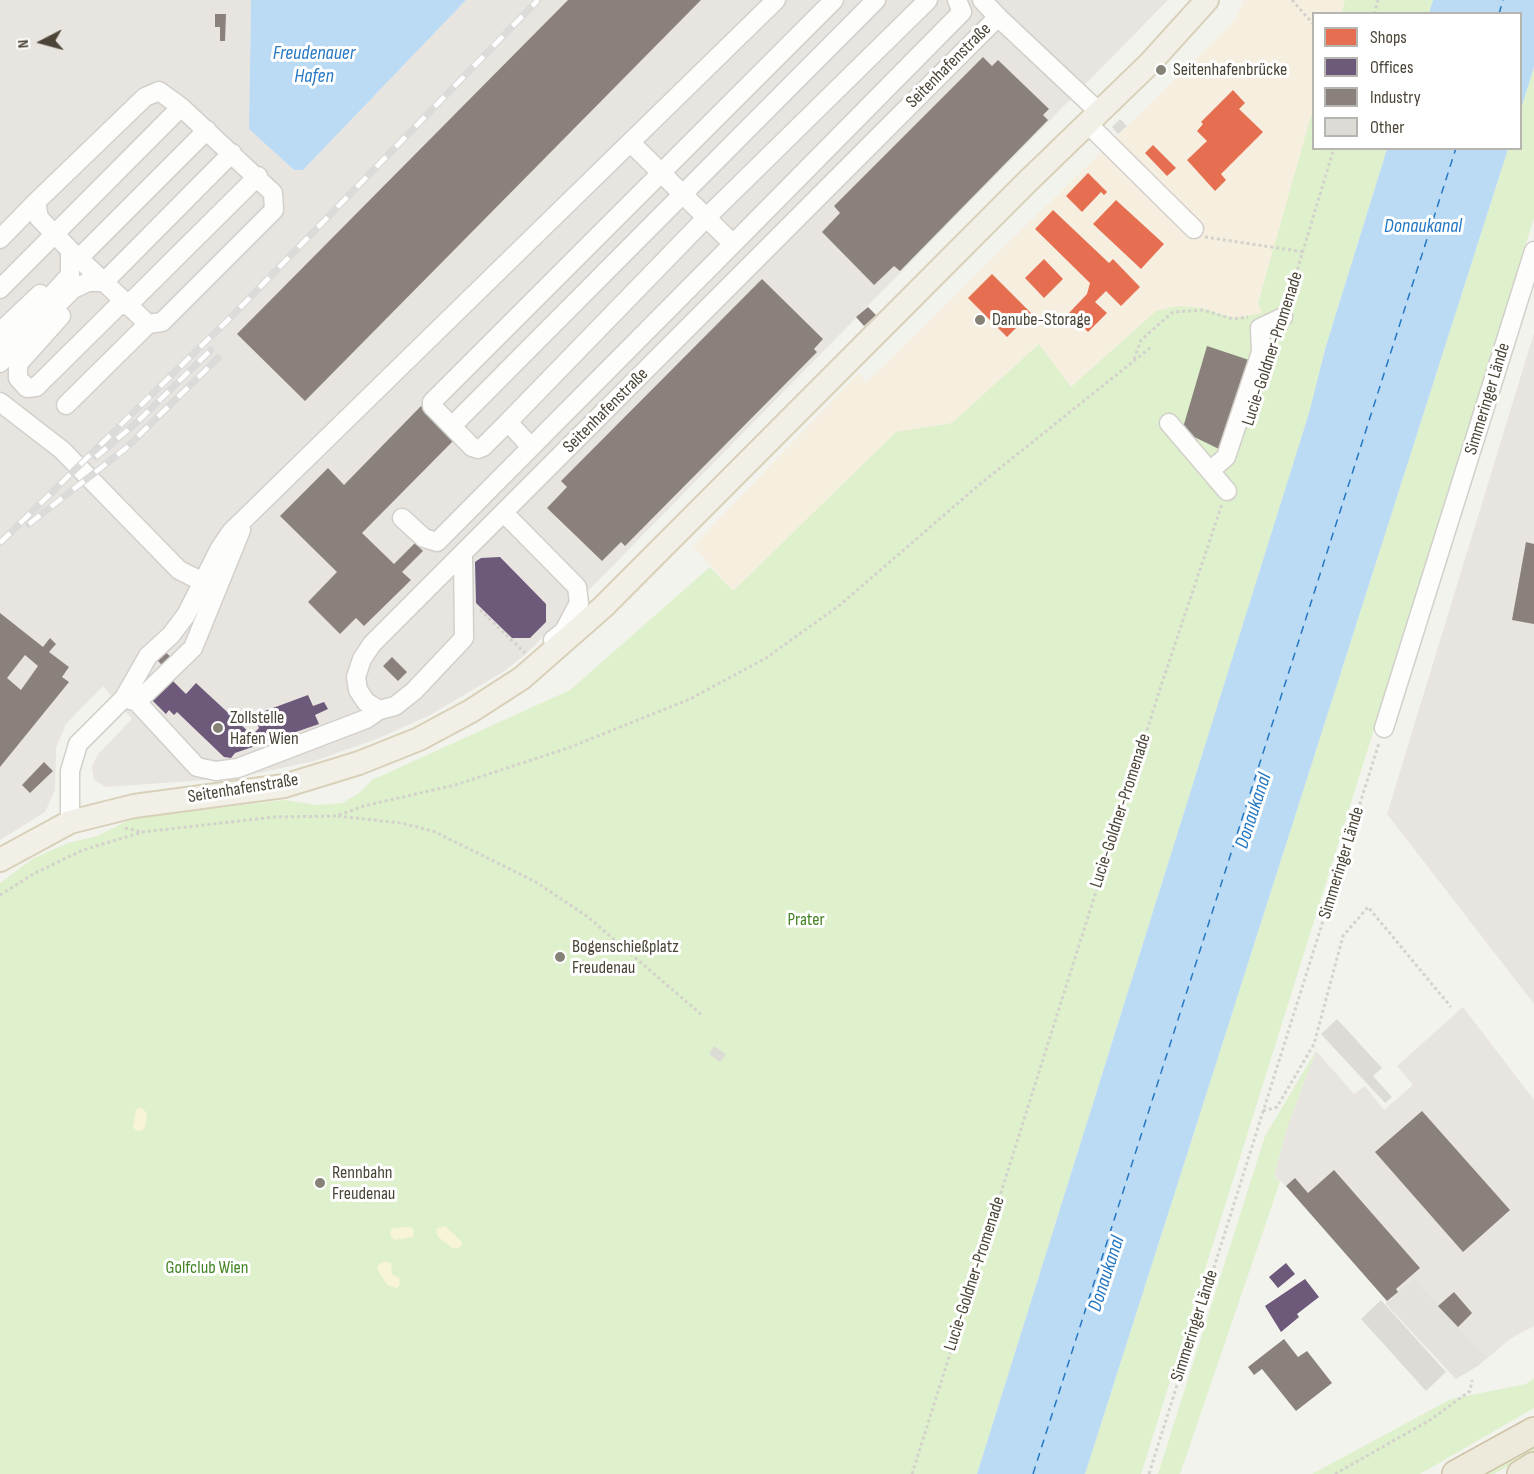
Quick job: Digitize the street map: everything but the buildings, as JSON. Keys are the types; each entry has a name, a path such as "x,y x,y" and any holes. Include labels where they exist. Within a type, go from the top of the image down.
{"highway":[{"path":"1456,1474 1534,1431"},
{"path":"1521,1474 1534,1466"}],"main road":[{"name":"Seitenhafenstraße","path":"0,860 70,822 134,806 284,786 359,763 419,738 500,693 522,678 603,607 1093,117 1150,63 1207,0"}],"street":[{"path":"130,700 148,656 171,635 186,615 220,548 231,532 241,525 291,471 776,0"},
{"path":"834,0 662,171 555,282 432,402 432,406 472,447 478,449 508,422 707,217 928,0"},
{"path":"452,426 876,0"},
{"path":"402,518 424,538 437,542 962,12 957,0"},
{"path":"982,0 998,17"},
{"name":"Seitenhafenstraße","path":"130,700 197,767 216,771 238,768 366,719 379,710 366,702 358,690 356,676 362,659 380,636 998,17 1093,117"},
{"path":"0,239 145,97 159,91 207,130 273,192 274,210 162,322 148,324 66,405"},
{"path":"0,289 181,107"},
{"path":"1093,117 1194,229"},
{"path":"0,363 62,293 70,275 74,254 207,130"},
{"path":"631,143 662,171 733,244"},
{"path":"0,352 62,293 88,282 104,282 232,153"},
{"path":"0,332 45,289 55,284 62,293 69,307 18,364 18,378 27,388 36,387 258,176"},
{"path":"36,202 39,218 148,324"},
{"name":"Simmeringer Lände","path":"1384,728 1534,251"},
{"path":"1211,470 1226,458 1261,352 1260,328 1283,317"},
{"path":"0,402 62,450 179,570 203,582"},
{"path":"508,422 531,447"},
{"path":"1169,423 1227,491"},
{"path":"500,693 521,669 564,631 579,603 577,587 504,513"},
{"path":"70,822 69,792 72,757 78,744 192,648 240,536 241,525"},
{"path":"379,710 395,706 414,691 464,638 463,554"}],"path":[{"path":"1292,0 1312,23"},
{"name":"Lucie-Goldner-Promenade","path":"1283,317 1333,150"},
{"path":"1194,229 1216,240 1304,252"},
{"path":"1134,361 1141,340 1173,312 1203,310 1233,319 1265,314 1283,317"},
{"path":"336,816 364,806 455,784 568,748 690,699 766,658 840,605 980,484 1150,348"},
{"name":"Lucie-Goldner-Promenade","path":"912,1474 1160,689 1227,491"},
{"path":"463,594 526,655"},
{"name":"Simmeringer Lände","path":"1149,1474 1384,728"},
{"path":"0,896 35,873 83,850 143,832 274,818 336,816 400,823 434,831 536,882 588,917 703,1016"},
{"path":"1263,1111 1277,1107 1314,1044 1343,936 1368,907 1450,1007"},
{"path":"1335,1474 1430,1420 1470,1391 1472,1380"}],"shaded area":[{"path":"0,0 251,0 249,128 294,170 303,170 466,0 1168,0 527,653 503,672 430,715 377,739 314,761 235,778 106,787 94,780 92,766 98,754 132,719 103,686 66,724 56,748 55,790 45,812 0,840"},
{"path":"1244,0 1345,0 1341,12 1312,12 1312,113 1258,303 1262,313 1234,318 1202,308 1156,311 1071,387 1039,344 952,423 896,432 733,591 693,546 859,373 866,383 1235,20"},
{"path":"1534,333 1534,1004 1387,814"},
{"path":"1463,1007 1534,1100 1534,1326 1510,1339 1479,1365 1456,1379 1386,1304 1387,1301 1286,1186 1274,1176 1288,1125 1316,1051 1354,1094 1365,1086 1384,1110 1413,1085 1397,1066"},
{"path":"1414,1279 1480,1352 1488,1356 1479,1365 1456,1379 1386,1304"}],"green space":[{"path":"1345,0 1433,0 1429,12 1342,12"},
{"path":"1534,67 1534,218 1141,1474 1085,1474 1508,150 1522,150 1522,106"},
{"name":"Prater","path":"1312,113 1312,150 1387,150 1326,346 1309,413 977,1474 0,1474 0,883 34,858 68,843 97,836 133,818 285,800 317,805 342,803 358,794 372,780 570,690 710,567 733,591 896,432 952,423 1039,344 1071,387 1156,311 1178,306 1202,308 1234,318 1262,313 1258,303"},
{"path":"1316,1051 1288,1125 1274,1176 1280,1182 1180,1474 1158,1474 1265,1136"},
{"path":"1534,1378 1534,1408 1420,1474 1312,1474 1451,1399 1526,1384"},
{"path":"1534,1446 1534,1452 1494,1474 1483,1474"}],"sand":[{"path":"141,1107 147,1113 143,1130 138,1131 133,1128 136,1110"},
{"path":"445,1226 463,1243 459,1248 452,1248 438,1237 436,1229"},
{"path":"411,1227 414,1231 413,1237 394,1240 390,1234 392,1228"},
{"path":"385,1261 391,1263 392,1274 399,1278 400,1284 397,1288 387,1285 377,1269 378,1265"}],"water":[{"name":"Freudenauer Hafen","path":"251,0 466,0 303,170 294,170 249,129"},
{"path":"1433,0 1534,0 1534,67 1522,106 1522,12 1429,12"},
{"name":"Donaukanal","path":"1387,150 1508,150 1085,1474 977,1474 1309,413 1326,346"}],"ferry route":[{"path":"1500,12 1503,0"},
{"path":"1033,1474 1455,150"}],"railway":[{"path":"0,543 231,317 538,0"},
{"path":"96,457 136,423 211,350"},
{"path":"29,524 125,449 218,358"}],"place":[{"name":"Seitenhafenbrücke","path":"1161,70"},
{"name":"Danube-Storage","path":"980,320"},
{"name":"Zollstelle Hafen Wien","path":"218,728"},
{"name":"Bogenschießplatz Freudenau","path":"560,957"},
{"name":"Rennbahn Freudenau","path":"320,1183"}],"park label":[{"name":"Golfclub Wien","path":"207,1268"}]}
